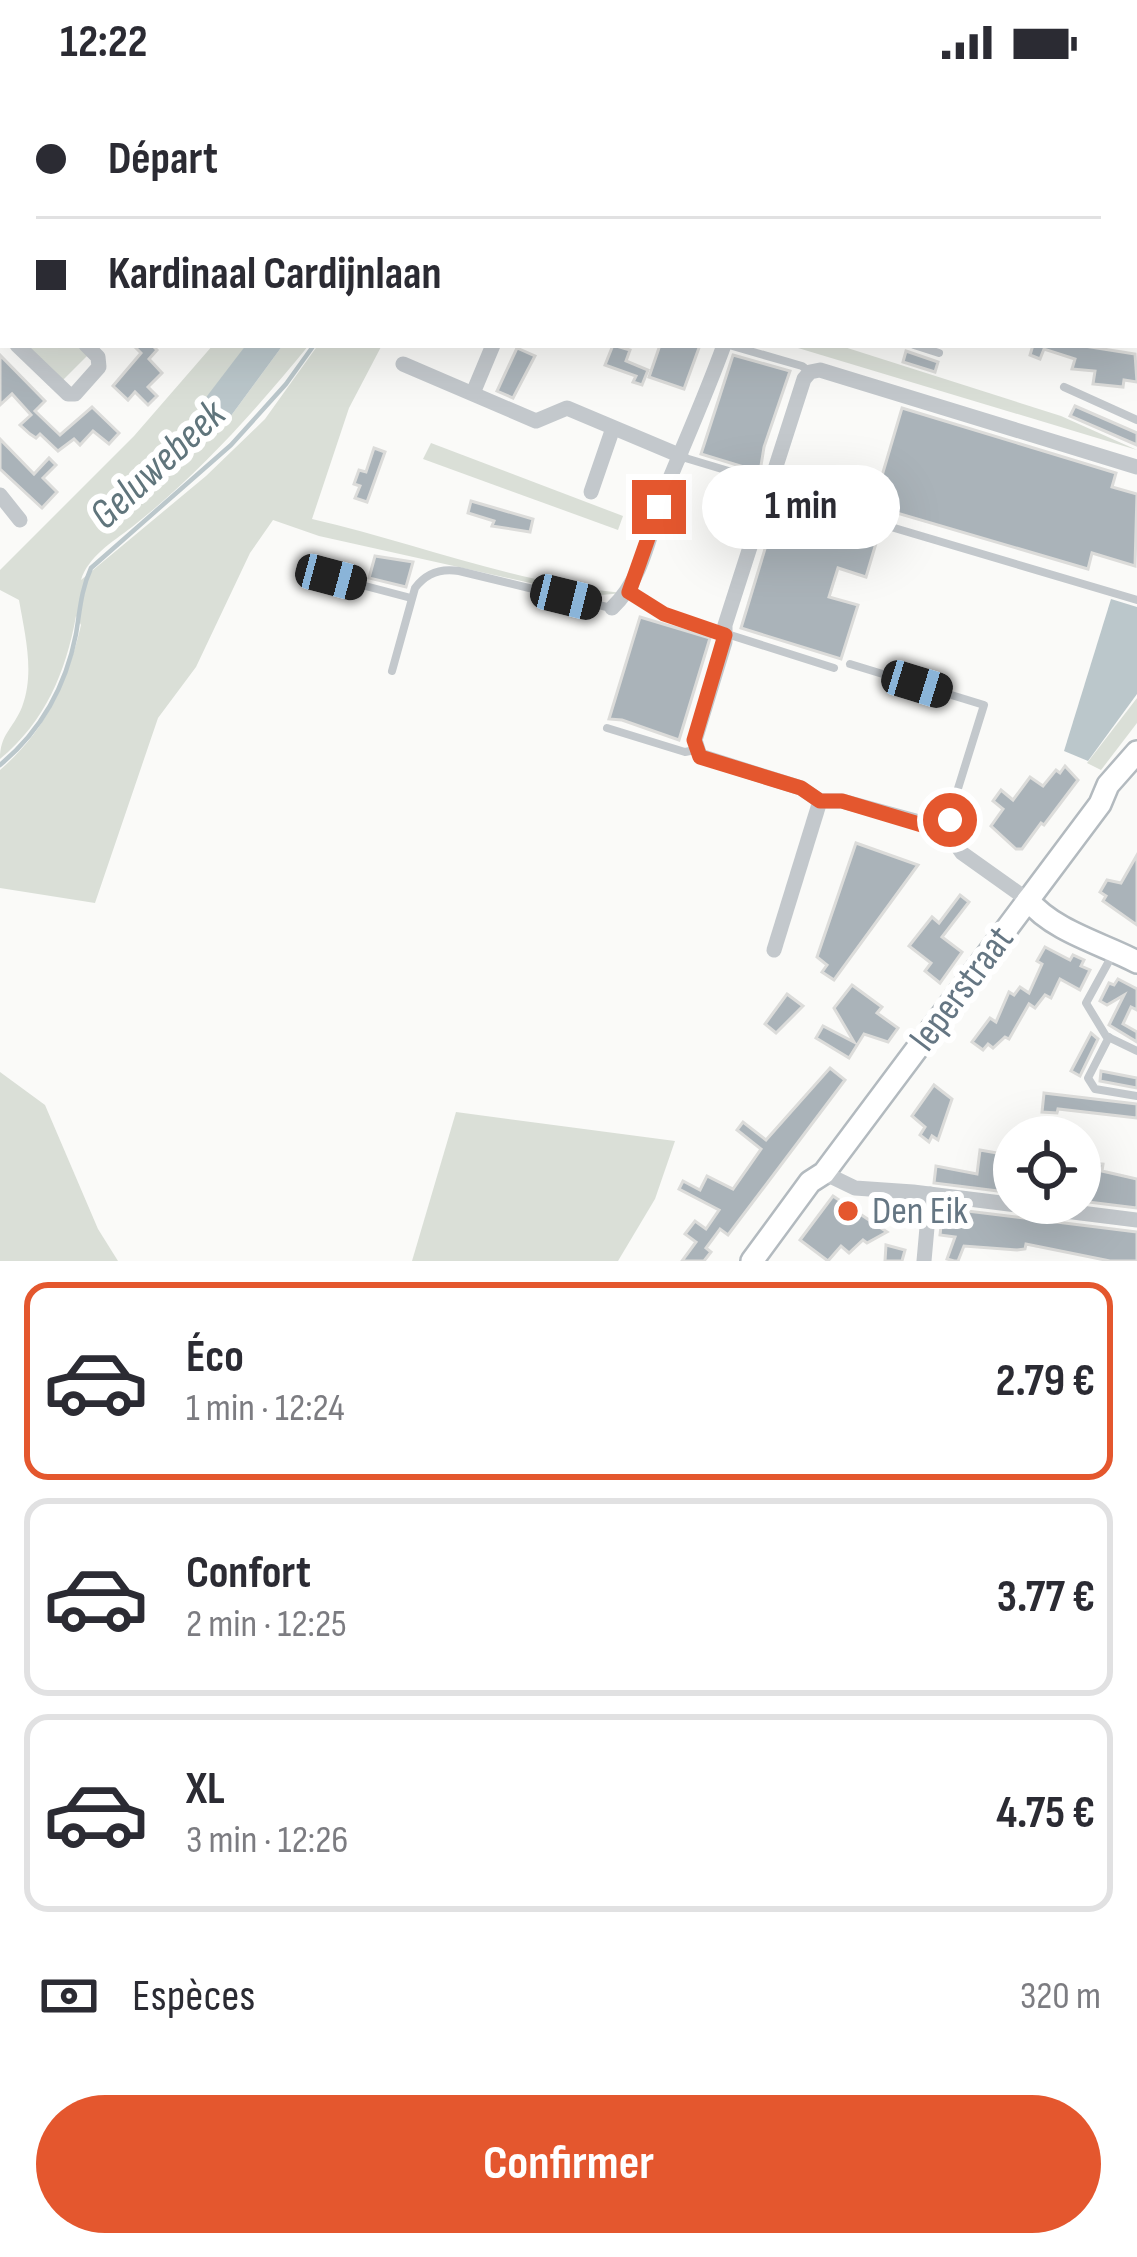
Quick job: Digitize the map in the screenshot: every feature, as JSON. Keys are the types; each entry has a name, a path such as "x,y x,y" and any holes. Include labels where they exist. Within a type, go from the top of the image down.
{"street":[{"path":"20,348 68,394 75,394 99,367 98,357 89,348"},
{"path":"473,393 492,348"},
{"path":"612,608 629,592 725,348"},
{"path":"403,364 536,421 567,408 681,456"},
{"path":"1137,466 820,370 810,372 771,482 695,750 706,760 811,792 820,801 842,801 945,830 962,853 1023,898 1049,907 1091,938 1137,962"},
{"path":"591,492 614,428"},
{"path":"0,496 20,520"},
{"name":"Ieperstraat","path":"1100,805 1108,785 1137,752"},
{"name":"Ieperstraat","path":"765,1261 1023,898 1100,805 1117,793 1137,763"},
{"path":"773,950 820,801"},
{"path":"824,1173 855,1188 1137,1220"},
{"name":"Ieperstraat","path":"752,1261 810,1182 824,1173"},
{"path":"924,1261 930,1194"}],"lane":[{"path":"737,348 810,372"},
{"path":"1064,387 1137,420"},
{"path":"681,456 879,516"},
{"path":"891,527 1137,600"},
{"path":"392,671 421,578 450,570 612,608"},
{"path":"331,577 411,598"},
{"path":"629,592 664,614 834,668"},
{"path":"850,664 984,705 945,830"},
{"path":"607,728 685,752 695,750"},
{"path":"1115,950 1086,1003 1109,1037 1137,1051"},
{"path":"1109,1037 1088,1078 1095,1089 1137,1096"}],"shaded area":[{"path":"27,348 80,348 88,355 61,382"},
{"path":"210,348 244,348 202,412 213,429 225,424 281,348 306,348 225,441 157,507 102,550 81,580 206,476 265,419 316,348 380,348 349,408 312,519 506,572 624,593 589,596 319,536 273,520 250,553 196,667 158,718 95,903 0,888 0,770 30,739 52,705 81,625 76,616 66,657 41,712 0,759 26,694 28,667 19,600 0,590 0,570 134,436"},
{"path":"244,348 281,348 225,424 212,429 201,404"},
{"path":"798,348 847,348 1061,416 1137,450"},
{"path":"431,443 623,516 618,530 423,459"},
{"path":"1111,599 1137,607 1137,694 1088,761 1064,751"},
{"path":"1137,698 1137,723 1101,770 1087,763"},
{"path":"0,1072 45,1105 98,1229 118,1261 0,1261"},
{"path":"456,1112 675,1141 655,1199 618,1261 412,1261"}],"building":[{"path":"136,348 155,348 149,359 162,373 148,387 157,396 148,405 135,392 128,400 113,386 141,353"},
{"path":"517,348 535,356 513,398 497,391"},
{"path":"612,348 623,348 630,350 626,361 648,370 642,385 633,382 636,376 605,365"},
{"path":"659,348 699,348 684,389 649,377"},
{"path":"1032,348 1097,348 1135,354 1137,382 1124,380 1123,387 1093,384 1095,371 1072,369 1075,359 1044,349 1040,359 1030,355"},
{"path":"906,351 938,362 935,372 903,362"},
{"path":"0,355 45,401 35,411 60,435 92,407 119,433 109,444 93,431 80,445 74,439 58,451 40,434 36,438 20,425 31,415 12,394 0,405"},
{"path":"733,355 790,371 760,472 701,454"},
{"path":"1075,406 1137,433 1137,445 1070,416"},
{"path":"902,408 1116,473 1112,487 1137,494 1135,566 1092,553 1088,569 873,506"},
{"path":"0,439 34,474 49,458 56,465 43,478 57,492 42,508 0,469"},
{"path":"374,448 385,452 367,502 355,498 360,486 354,484 359,470 366,472"},
{"path":"781,496 882,523 866,577 838,568 829,597 858,605 841,659 741,628"},
{"path":"471,501 533,519 530,532 492,526 494,521 468,513"},
{"path":"375,556 413,562 406,587 369,578"},
{"path":"640,617 710,638 679,740 609,719"},
{"path":"1065,766 1078,780 1044,825 1022,849 1016,849 991,826 1003,809 993,801 1001,790 1013,800 1030,777 1043,786"},
{"path":"856,843 918,865 834,980 822,972 827,965 817,957"},
{"path":"1137,855 1137,925 1103,901 1106,896 1100,892 1107,880 1121,883"},
{"path":"960,895 969,902 942,937 962,952 940,983 925,971 931,963 909,946 932,917 939,923"},
{"path":"1045,947 1070,960 1073,955 1084,960 1081,966 1090,970 1080,990 1060,979 1051,998 1045,995 1035,1008 1029,1004 1009,1039 983,1050 972,1042 990,1018 996,1022 1009,992 1014,995 1020,987 1029,993"},
{"path":"1118,979 1137,989 1137,1010 1131,1007 1123,1024 1137,1032 1137,1042 1109,1025 1124,995 1107,1005 1100,1001 1109,983 1114,985"},
{"path":"852,985 882,1007 877,1013 898,1028 888,1042 864,1034 849,1058 816,1038 823,1026 854,1042 834,1008"},
{"path":"787,994 803,1006 776,1033 765,1024"},
{"path":"1091,1033 1098,1039 1080,1076 1071,1071"},
{"path":"830,1068 845,1080 728,1235 720,1229 706,1248 711,1252 704,1261 682,1261 696,1242 685,1234 695,1221 706,1229 719,1210 679,1189 683,1181 700,1190 707,1176 733,1189 761,1149 737,1130 743,1122 766,1140"},
{"path":"1101,1071 1137,1078 1137,1088 1100,1081"},
{"path":"934,1085 952,1099 938,1140 932,1136 929,1142 920,1135 925,1127 912,1116"},
{"path":"1044,1093 1137,1104 1137,1118 1058,1109 1057,1113 1042,1112"},
{"path":"980,1150 993,1152 993,1190 934,1183 936,1166 977,1174"},
{"path":"1101,1164 1102,1171 1137,1179 1137,1208 1101,1204"},
{"path":"833,1196 887,1232 867,1243 863,1240 849,1253 841,1246 828,1261 800,1240"},
{"path":"887,1202 908,1204 907,1215 885,1215"},
{"path":"943,1208 993,1214 993,1224 1072,1224 1137,1232 1137,1261 1110,1261 1026,1244 1025,1249 1017,1250 964,1246 954,1261 947,1259 955,1237 940,1235"},
{"path":"886,1245 905,1250 902,1261 885,1261"}],"waterway":[{"name":"Geluwebeek","path":"0,765 28,737 58,689 72,653 91,568 231,445 312,348"}],"place":[{"name":"Den Eik","path":"848,1211"}],"route":[{"path":"659,507 629,592 664,614 725,635 694,740 700,757 801,788 820,801 842,801 945,830 950,820"}]}
